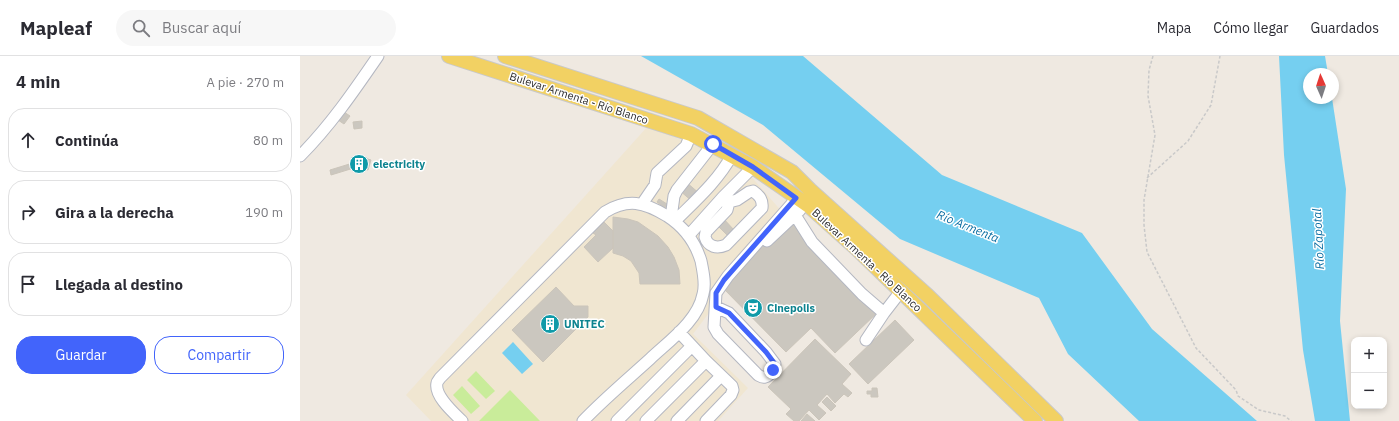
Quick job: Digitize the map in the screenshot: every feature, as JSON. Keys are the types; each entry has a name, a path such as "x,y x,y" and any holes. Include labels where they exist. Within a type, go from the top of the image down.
{"main road":[{"name":"Bulevar Armenta - Río Blanco","path":"449,56 691,134 753,167 801,201 855,247 1035,421"},
{"name":"Bulevar Armenta - Río Blanco","path":"505,56 698,118 792,172 928,296 1014,380 1050,419"},
{"path":"723,150 730,149 785,182 810,190"},
{"path":"931,320 935,318 945,323 1001,376 1008,380 1014,380"}],"lane":[{"path":"300,156 316,139 344,104 378,56"},
{"path":"642,204 655,185 657,173 686,146 691,134"},
{"path":"673,220 711,184 726,167 723,150"},
{"path":"673,220 674,196 677,190 723,150"},
{"path":"689,235 726,199 753,167"},
{"path":"711,184 726,199 737,200 753,191 763,202 762,208 726,245 714,247 706,241 705,236 706,232 727,210 726,199"},
{"path":"724,280 729,279 795,215 801,201"},
{"path":"716,307 729,313 766,352 775,364 773,370 765,377 763,378 758,375 718,334 714,327 716,293 724,280 801,201"},
{"path":"462,421 443,400 437,390 437,384 440,378 605,212 616,206 630,203 642,204 655,208 673,220 689,235 698,249 703,271 703,294 695,313 679,332 589,419"},
{"path":"795,215 812,242 862,294 884,313"},
{"path":"866,340 901,291"},
{"path":"679,332 732,386 733,390 731,395 706,421"},
{"path":"617,421 692,346"},
{"path":"646,421 706,361"},
{"path":"677,421 721,376"}],"path":[{"path":"1153,56 1148,70 1148,96 1155,135 1144,200 1144,224 1147,252 1196,348 1236,390 1238,396 1259,410 1285,416 1291,421"},
{"path":"1147,178 1188,141 1211,105 1220,56"}],"shaded area":[{"path":"648,126 741,165 784,214 693,334 748,388 718,421 431,421 406,395"}],"green space":[{"path":"476,371 495,391 486,399 467,380"},
{"path":"462,386 480,406 471,414 453,395"},
{"path":"510,390 540,421 479,421"}],"water":[{"name":"Río Armenta","path":"641,56 803,56 942,175 1082,233 1152,329 1257,421 1139,421 1068,354 1039,298 900,239 763,125"},
{"name":"Río Zapotal","path":"1279,56 1325,56 1327,68 1303,68 1303,104 1333,104 1346,189 1340,321 1350,421 1315,421 1303,350 1284,155"},
{"path":"513,342 533,364 522,374 502,353"}],"building":[{"path":"344,112 350,116 344,124 338,120"},
{"path":"362,121 362,128 354,129 353,122"},
{"name":"electricity","path":"358,156 371,160 368,170 357,167 331,175 330,170 356,162"},
{"path":"686,182 700,194 693,202 679,190"},
{"path":"659,199 667,204 665,208 657,202"},
{"path":"613,217 638,222 658,236 668,247 674,257 679,270 680,284 640,284 639,273 631,261 623,256 613,253"},
{"path":"722,217 734,230 728,236 715,223"},
{"path":"790,221 878,312 835,353 811,328 786,352 721,286"},
{"path":"604,222 613,231 613,248 598,262 584,247 596,235 593,233"},
{"name":"UNITEC","path":"556,287 574,306 588,306 588,317 543,362 512,330"},
{"path":"895,320 914,340 868,384 849,364"},
{"path":"815,339 851,374 842,384 852,393 848,397 844,394 835,403 827,394 817,405 826,413 819,420 809,410 799,421 794,421 786,414 791,409 768,387"},
{"path":"872,388 877,388 878,397 871,397 871,394 867,394 867,391 872,391"},
{"path":"827,397 836,406 831,411 822,402"},
{"path":"807,414 815,421 801,421"}],"place":[{"name":"electricity","path":"359,164"},
{"name":"Cinepolis","path":"753,308"},
{"name":"UNITEC","path":"550,324"}],"route":[{"path":"713,144 753,167 796,198 724,280 716,293 716,307 729,313 766,352 775,364 775,368 773,370"}]}
